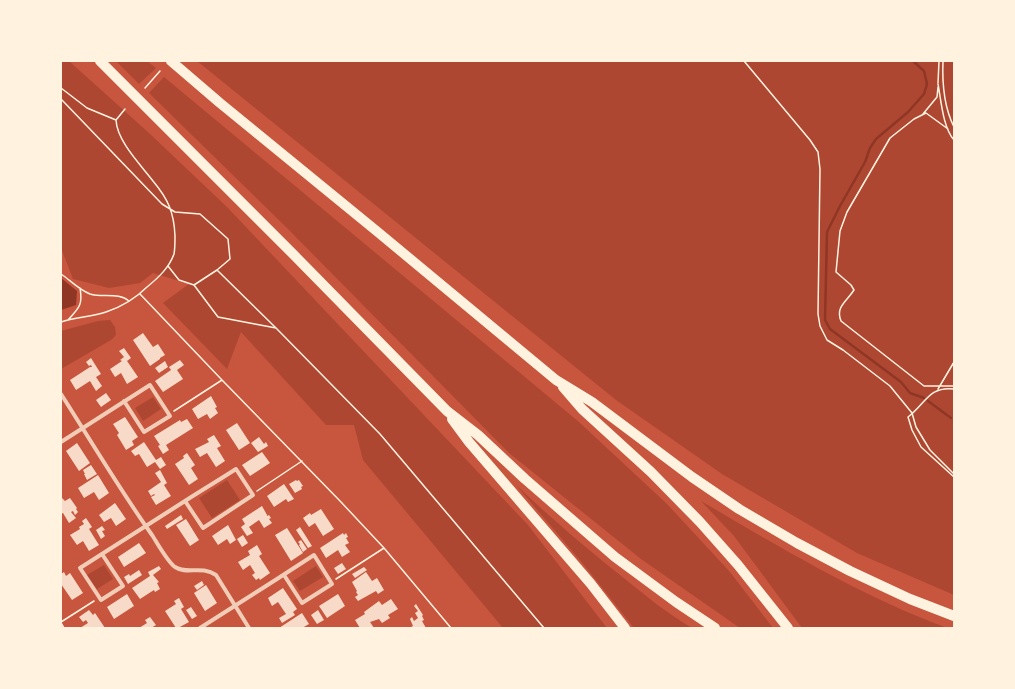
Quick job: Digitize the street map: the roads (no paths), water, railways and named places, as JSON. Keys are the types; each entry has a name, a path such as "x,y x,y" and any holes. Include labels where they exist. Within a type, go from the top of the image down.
{"highway":[{"path":"100,61 447,411 478,435 524,479 615,557 676,602 716,628"},
{"path":"171,61 556,380 592,402 692,478 739,509 797,543 850,571 910,599 954,616"},
{"path":"556,380 582,409 651,472 700,522 738,565 788,628"},
{"path":"447,411 469,442 591,584 625,628"}],"street":[{"path":"61,442 124,401 150,385 170,416 144,432 124,401"},
{"path":"61,394 146,527 173,565 183,570 205,570 216,575 249,628"},
{"path":"102,554 123,586 101,600 80,568 102,554 146,527 185,501 236,469 253,496 202,528 185,501"},
{"path":"200,628 314,555 332,584 302,603 284,575"}],"waterway":[{"path":"913,61 924,71 927,84 924,94 908,112 876,139 827,232 825,320 830,329 901,382 910,393 924,398"},
{"path":"928,401 951,418"}]}
